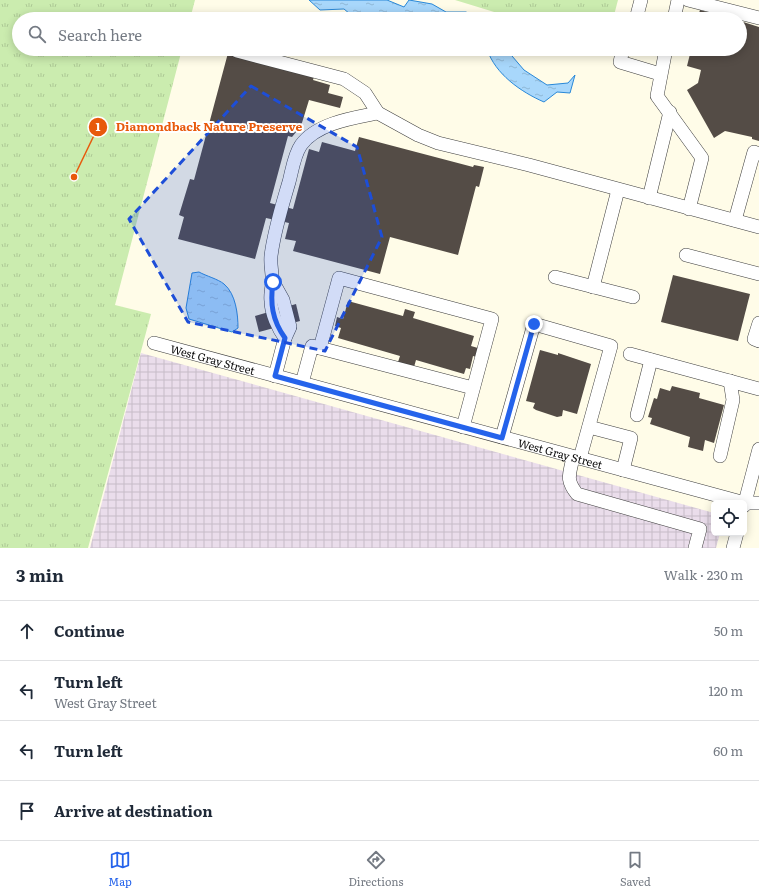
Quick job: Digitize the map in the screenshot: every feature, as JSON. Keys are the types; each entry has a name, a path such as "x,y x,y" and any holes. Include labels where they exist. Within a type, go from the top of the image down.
{"street":[{"path":"638,12 641,0"},
{"path":"675,12 678,0"},
{"path":"688,0 735,12"},
{"path":"747,15 759,18"},
{"path":"256,56 344,79 365,94 378,113 418,135 438,143 528,165 759,227"},
{"path":"621,56 620,62 660,74"},
{"path":"664,56 660,74 658,96 702,158 689,209"},
{"path":"649,198 670,112"},
{"path":"275,376 285,338 290,327 283,300 273,282 270,267 271,255 282,205 300,145 309,137 328,126 352,118 378,113"},
{"path":"735,220 754,152 759,154"},
{"path":"593,287 618,190"},
{"path":"686,255 759,274"},
{"path":"555,277 633,298"},
{"path":"320,348 339,278 492,319 463,427"},
{"path":"759,323 754,339 759,341"},
{"path":"502,438 534,324 611,346 589,427 568,479 570,485 577,494 700,529 695,548"},
{"name":"West Gray Street","path":"154,344 730,500"},
{"path":"302,383 312,346 473,388"},
{"path":"630,354 759,389"},
{"path":"637,415 651,360"},
{"path":"720,456 733,400 730,381"},
{"path":"589,427 631,438 622,470"},
{"path":"745,500 759,449"},
{"name":"West Gray Street","path":"747,504 759,503"},
{"path":"732,548 736,536"}],"highlighted area":[{"path":"251,86 357,147 382,237 325,351 188,322 129,219"}],"shaded area":[{"path":"141,353 711,512 711,536 719,536 716,548 90,548"}],"green space":[{"path":"0,0 195,0 192,12 12,12 12,56 180,56 115,305 151,314 88,548 0,548"},
{"path":"455,0 618,0 615,12 494,12"}],"water":[{"path":"309,0 387,0 404,7 409,0 432,4 446,12 348,12 344,9 320,10"},
{"path":"490,56 512,56 524,70 547,85 568,83 575,75 570,93 557,92 544,102 535,98 510,81 502,74"},
{"path":"199,272 221,282 231,293 238,317 238,328 232,332 189,319 186,308 192,273"}],"building":[{"path":"747,23 759,27 759,141 752,139 752,137 725,131 714,138 687,90 698,83 701,70 687,66 690,56 747,56"},
{"path":"227,56 239,56 314,77 313,80 330,85 328,93 343,97 340,108 309,100 301,126 292,137 288,136 270,203 293,209 309,149 319,152 322,142 355,151 359,137 473,167 474,165 484,167 479,187 476,186 458,255 390,237 380,274 293,251 296,241 285,239 289,223 266,218 255,259 178,239 184,217 179,215 190,179 194,180"},
{"path":"673,275 750,294 738,341 661,322"},
{"path":"348,301 403,316 405,309 415,312 413,318 474,336 471,346 478,348 476,357 473,356 470,369 466,368 464,374 416,360 414,367 398,362 400,356 338,338 341,328 335,326 337,317 343,319"},
{"path":"296,304 300,321 259,332 255,316"},
{"path":"540,350 558,355 558,353 591,364 577,414 563,410 562,416 557,417 536,410 533,408 535,403 526,401"},
{"path":"672,386 700,393 699,398 724,405 714,443 705,440 703,451 688,447 690,437 650,424 652,418 648,417 654,398 657,399 660,388 670,391"}],"place":[{"name":"Diamondback Nature Preserve","path":"74,177"}],"route":[{"path":"273,282 270,302 279,329 285,338 275,376 502,438 534,324"}]}
